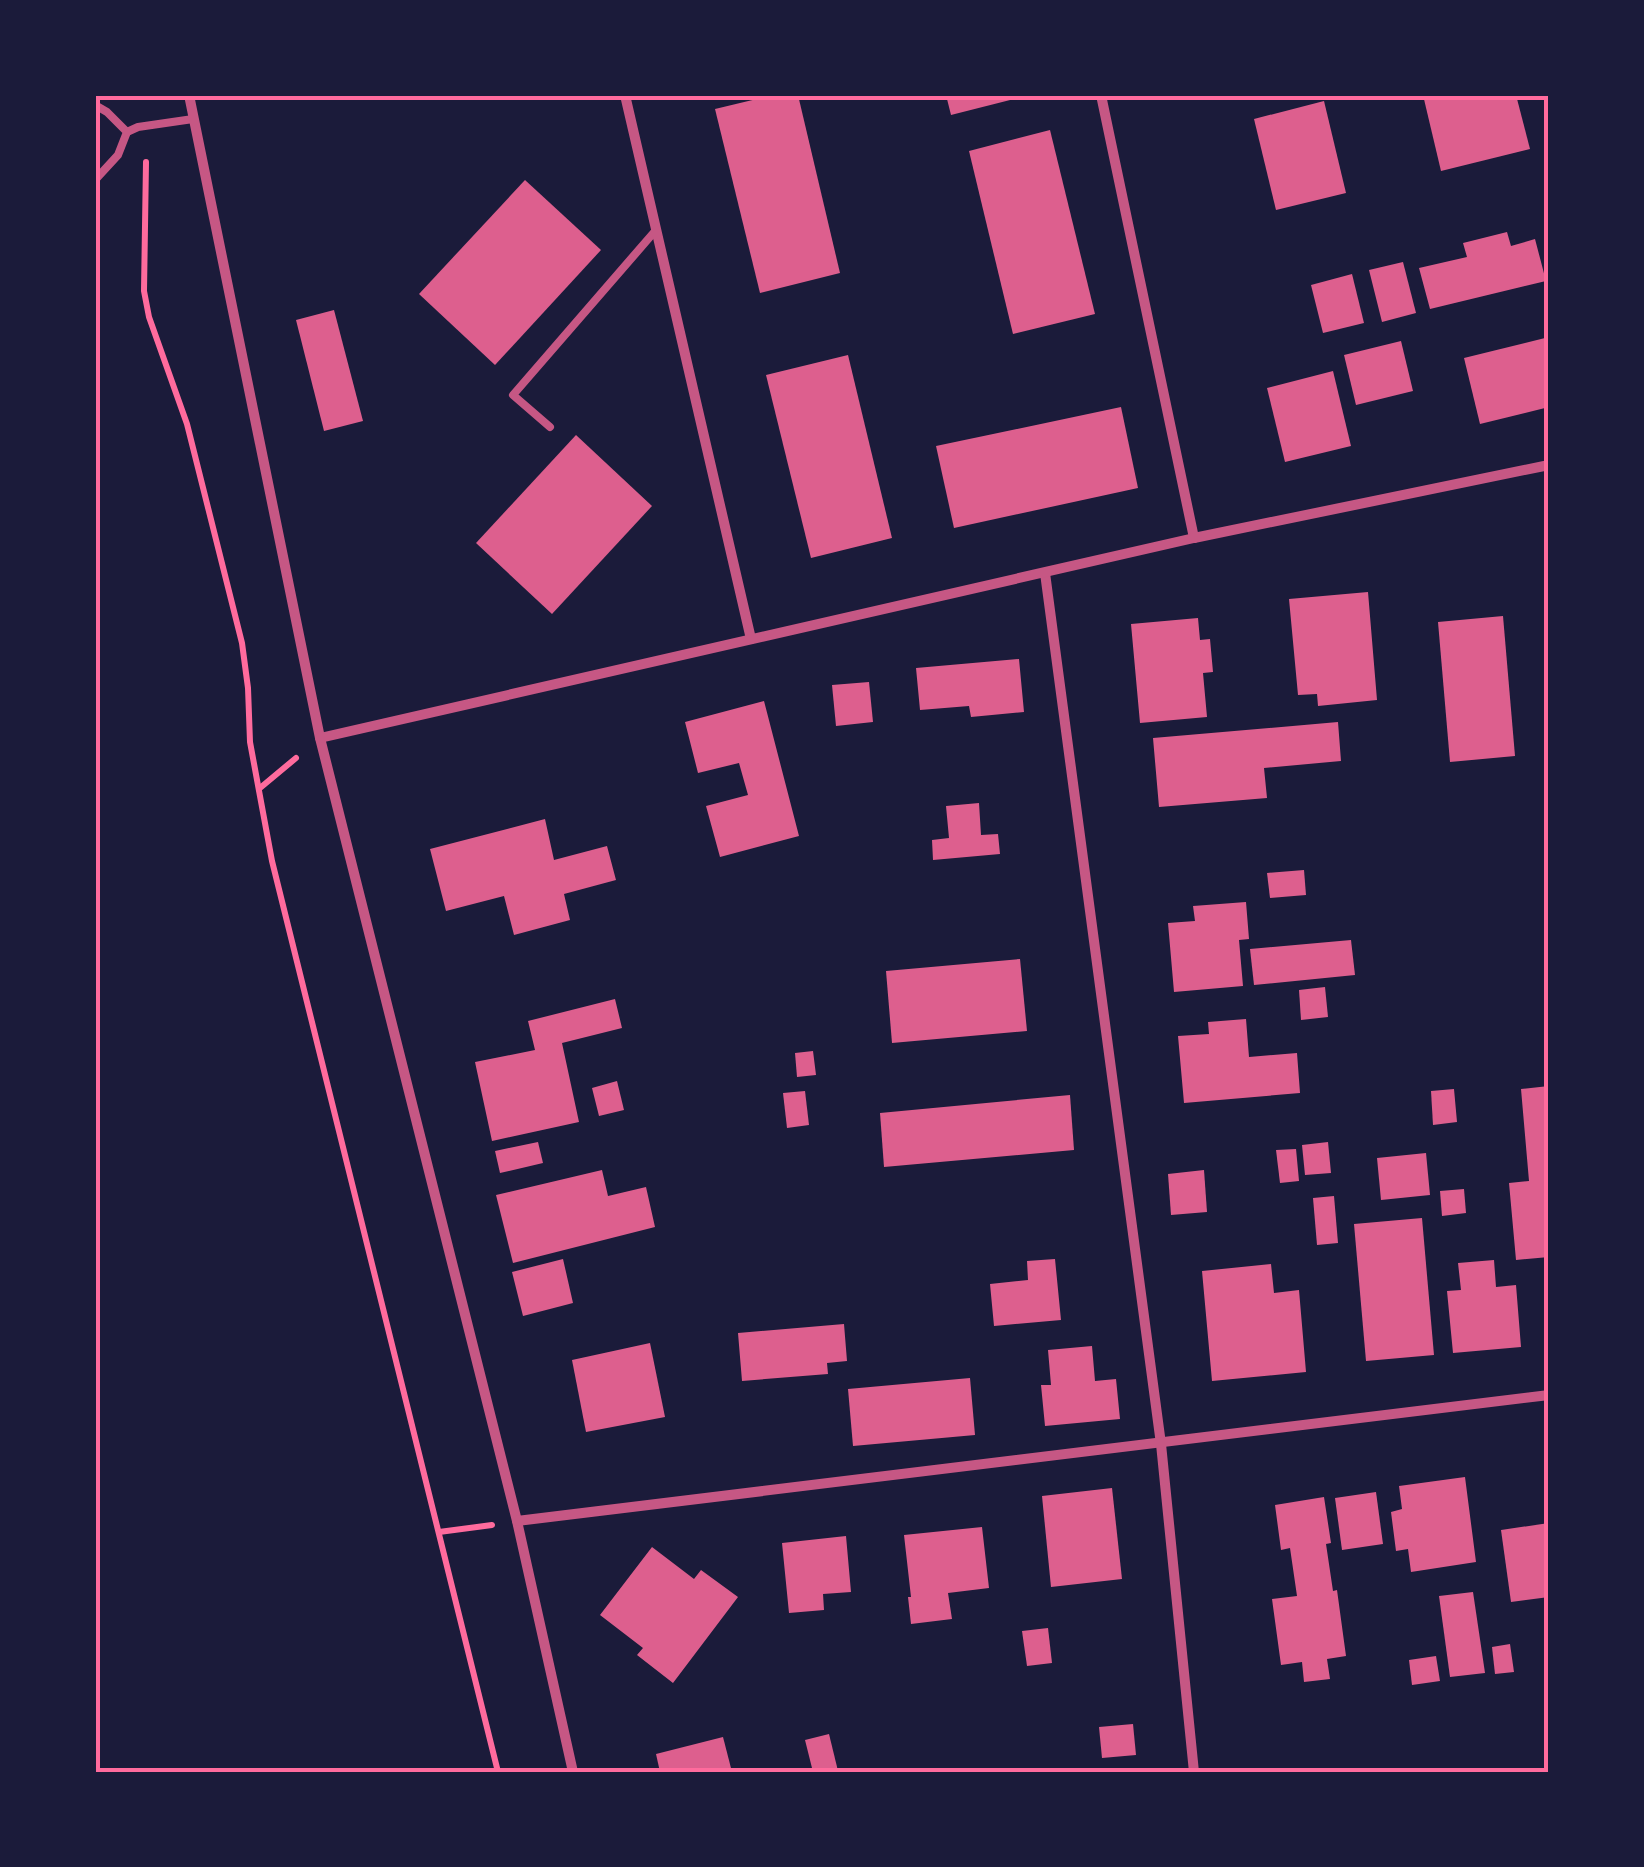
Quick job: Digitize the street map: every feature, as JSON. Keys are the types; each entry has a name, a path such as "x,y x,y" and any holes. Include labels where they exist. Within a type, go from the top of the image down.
{"street":[{"path":"189,95 320,738 517,1521 573,1772"},
{"path":"625,95 751,640"},
{"path":"1101,95 1194,538"},
{"path":"320,738 1194,538 1549,465"},
{"path":"1045,573 1161,1444 1194,1772"},
{"path":"517,1521 1549,1395"}],"lane":[{"path":"95,104 127,132"},
{"path":"95,180 118,155 127,132 193,120"},
{"path":"550,427 513,395 656,230"}],"path":[{"path":"138,127 146,159 144,291 149,317 187,424 242,643 250,742 272,861 498,1772"},
{"path":"259,789 320,738"},
{"path":"439,1532 517,1521"}],"building":[{"path":"773,95 798,95 840,273 760,293 715,109"},
{"path":"946,95 1026,95 1026,96 951,115"},
{"path":"1423,95 1516,95 1530,149 1441,171"},
{"path":"1324,101 1346,193 1276,210 1254,119"},
{"path":"1050,130 1095,314 1013,334 969,151"},
{"path":"525,180 601,250 495,365 419,294"},
{"path":"1507,232 1511,246 1535,239 1546,281 1430,309 1419,268 1467,257 1463,243"},
{"path":"1403,262 1416,313 1382,322 1369,270"},
{"path":"1352,274 1364,323 1323,333 1311,285"},
{"path":"334,310 363,421 324,431 296,320"},
{"path":"1549,337 1549,407 1480,424 1464,358"},
{"path":"1401,341 1413,391 1356,405 1344,355"},
{"path":"848,355 892,538 811,558 766,375"},
{"path":"1333,371 1351,446 1285,462 1267,388"},
{"path":"1121,407 1138,488 954,528 936,446"},
{"path":"576,435 652,506 552,614 476,543"},
{"path":"1368,592 1377,700 1318,706 1317,694 1298,695 1289,599"},
{"path":"1503,616 1515,756 1450,762 1438,622"},
{"path":"1198,618 1200,640 1210,639 1213,672 1203,673 1207,717 1140,723 1131,624"},
{"path":"1019,659 1024,712 971,717 969,706 920,710 916,668"},
{"path":"869,682 873,722 836,726 832,685"},
{"path":"764,701 799,836 720,857 706,806 748,795 739,763 698,773 685,722"},
{"path":"1338,722 1341,761 1264,768 1267,798 1159,807 1153,738"},
{"path":"979,803 981,835 998,834 1000,854 933,860 932,840 949,838 946,806"},
{"path":"545,819 554,860 607,846 616,880 564,894 570,920 514,935 504,896 446,911 430,849"},
{"path":"1304,870 1306,895 1270,898 1267,873"},
{"path":"1246,902 1249,939 1239,940 1243,986 1174,992 1168,923 1195,921 1193,906"},
{"path":"1351,940 1355,975 1254,985 1250,949"},
{"path":"1020,959 1027,1031 892,1043 886,971"},
{"path":"1325,987 1328,1017 1301,1020 1299,990"},
{"path":"615,999 622,1028 562,1043 579,1122 492,1141 475,1062 535,1050 528,1021"},
{"path":"1246,1019 1249,1057 1297,1053 1300,1093 1184,1103 1178,1036 1209,1034 1208,1022"},
{"path":"813,1051 816,1075 797,1077 795,1053"},
{"path":"617,1081 624,1110 599,1116 592,1088"},
{"path":"1549,1086 1549,1257 1516,1260 1509,1183 1529,1181 1521,1089"},
{"path":"1454,1089 1457,1122 1433,1125 1431,1091"},
{"path":"805,1091 809,1125 787,1128 783,1093"},
{"path":"1070,1095 1074,1150 884,1167 880,1113"},
{"path":"538,1142 543,1163 500,1173 495,1151"},
{"path":"1328,1142 1331,1173 1305,1175 1302,1145"},
{"path":"1296,1149 1299,1181 1280,1183 1276,1150"},
{"path":"1426,1153 1430,1195 1381,1200 1377,1158"},
{"path":"602,1170 608,1196 646,1187 655,1227 513,1263 496,1195"},
{"path":"1204,1170 1207,1212 1171,1215 1168,1174"},
{"path":"1464,1189 1466,1213 1442,1216 1440,1191"},
{"path":"1334,1196 1338,1243 1317,1245 1313,1198"},
{"path":"1422,1218 1434,1355 1366,1361 1354,1224"},
{"path":"563,1259 573,1303 523,1316 512,1272"},
{"path":"1055,1259 1061,1320 994,1326 990,1284 1028,1280 1027,1261"},
{"path":"1494,1260 1496,1287 1516,1285 1521,1347 1453,1353 1447,1291 1461,1290 1458,1263"},
{"path":"1271,1264 1274,1293 1299,1290 1306,1372 1212,1381 1202,1271"},
{"path":"844,1324 847,1361 827,1363 828,1374 742,1381 738,1333"},
{"path":"650,1343 665,1417 586,1432 572,1360"},
{"path":"1092,1346 1095,1381 1116,1379 1120,1419 1045,1426 1041,1385 1051,1385 1048,1350"},
{"path":"970,1378 975,1435 853,1446 848,1389"},
{"path":"1465,1477 1476,1562 1411,1572 1408,1549 1396,1551 1391,1512 1402,1509 1399,1486"},
{"path":"1112,1488 1122,1579 1051,1587 1042,1496"},
{"path":"1376,1492 1383,1544 1342,1550 1335,1498"},
{"path":"1324,1497 1331,1543 1326,1544 1346,1656 1327,1659 1330,1679 1304,1682 1302,1662 1281,1665 1272,1599 1297,1596 1290,1548 1281,1550 1275,1505"},
{"path":"1549,1523 1549,1597 1511,1602 1501,1530"},
{"path":"982,1527 989,1588 948,1593 952,1619 911,1624 904,1535"},
{"path":"846,1536 851,1592 823,1594 824,1610 789,1613 782,1543"},
{"path":"652,1547 694,1579 701,1570 738,1597 673,1683 637,1655 643,1648 600,1615"},
{"path":"1473,1592 1485,1673 1450,1677 1439,1596"},
{"path":"1048,1628 1052,1663 1027,1666 1022,1631"},
{"path":"1510,1644 1514,1672 1495,1674 1492,1647"},
{"path":"1436,1656 1440,1681 1412,1685 1409,1660"},
{"path":"1133,1724 1136,1755 1102,1758 1099,1727"},
{"path":"829,1734 838,1771 813,1772 805,1740"},
{"path":"723,1737 732,1772 660,1772 656,1754"}]}
